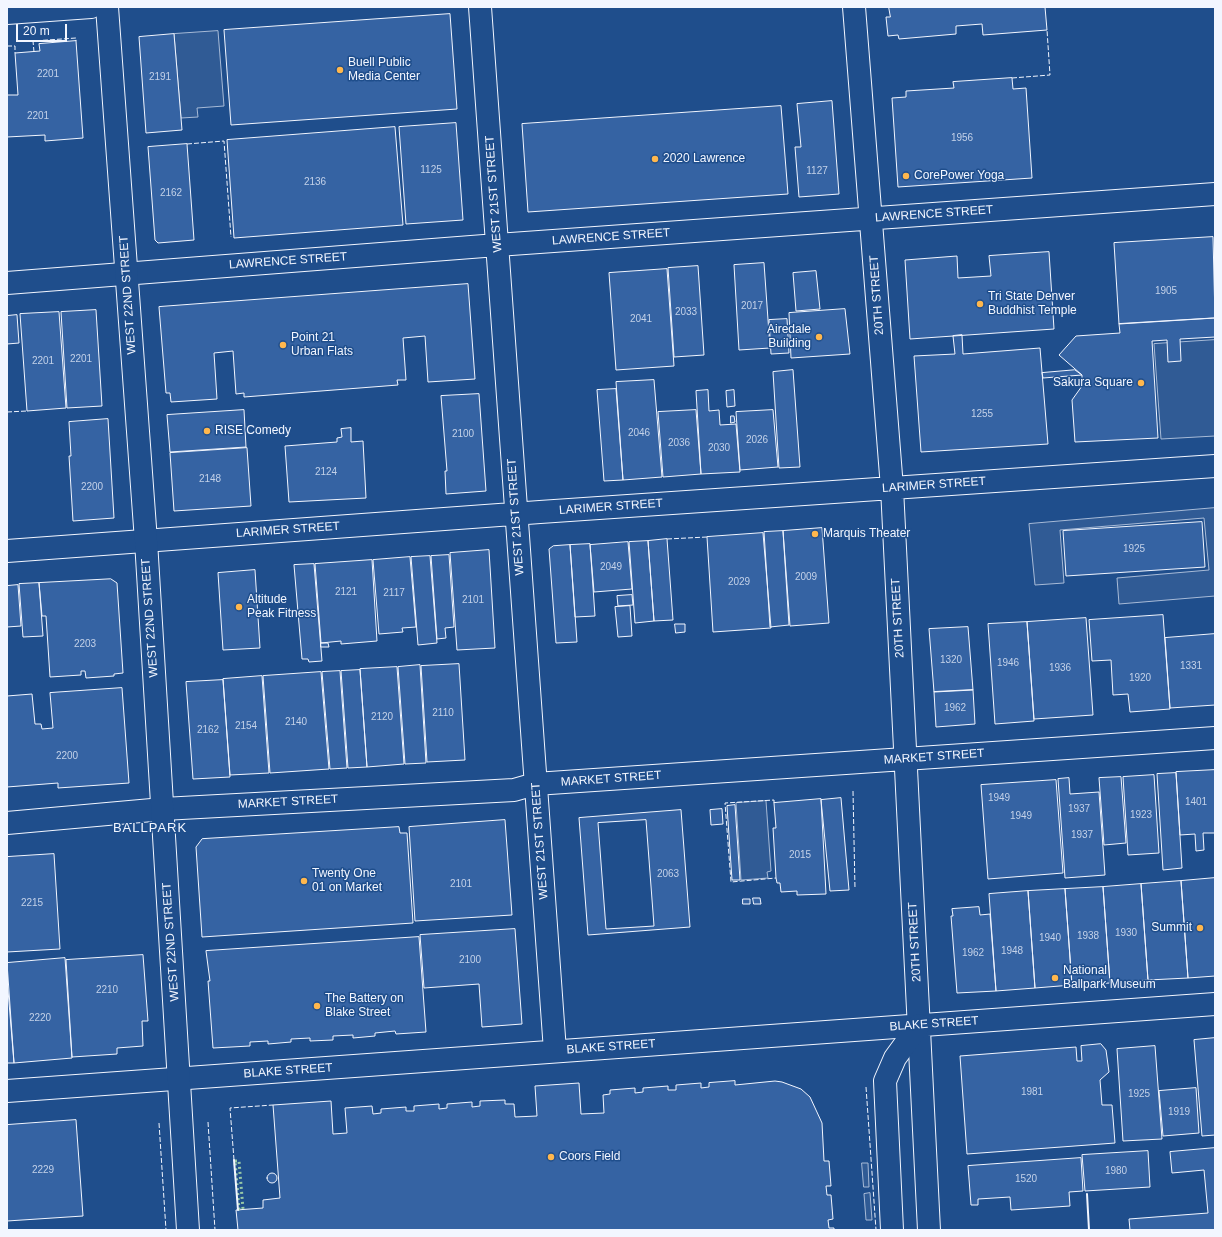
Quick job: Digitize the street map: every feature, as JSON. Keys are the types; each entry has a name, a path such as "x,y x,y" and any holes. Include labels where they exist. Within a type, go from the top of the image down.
{"main road":[{"path":"7,13 91,7"},
{"name":"WEST 22ND STREET","path":"107,7 146,540 188,1230"},
{"name":"WEST 21ST STREET","path":"480,7 555,1051"},
{"name":"20TH STREET","path":"854,7 892,488 929,1230"},
{"name":"LAWRENCE STREET","path":"7,283 498,245 1215,194"},
{"name":"LARIMER STREET","path":"7,551 146,540 1215,466"},
{"name":"MARKET STREET","path":"7,823 163,810 514,790 535,784 1215,738"},
{"name":"BLAKE STREET","path":"7,1091 1215,1004"},
{"path":"892,1230 884,1091 885,1082 895,1058 919,1025"}],"shaded area":[{"path":"218,31 224,106 197,108 198,117 181,118 174,34"},
{"path":"1215,340 1215,436 1161,439 1154,344"},
{"path":"1215,508 1215,596 1119,604 1117,578 1209,570 1204,518 1060,530 1064,583 1035,585 1029,524"},
{"path":"766,801 771,871 767,872 768,878 741,880 736,803"},
{"path":"862,1163 868,1163 869,1187 864,1187"},
{"path":"870,1193 872,1220 866,1220 864,1194"}],"building":[{"path":"889,7 1045,7 1047,30 983,35 982,24 956,26 956,34 899,39 898,35 888,36 886,17 890,17"},
{"name":"Buell Public Media Center","path":"450,14 457,109 231,125 224,30"},
{"path":"174,34 182,130 146,133 139,37"},
{"path":"76,41 83,138 45,141 45,135 7,137 7,95 18,95 15,53 40,51 39,44"},
{"path":"1012,78 1013,89 1026,88 1032,178 898,187 892,98 906,97 906,91 954,88 953,82"},
{"path":"832,101 839,194 799,197 795,147 801,147 797,104"},
{"name":"2020 Lawrence","path":"781,106 788,194 528,212 522,124"},
{"path":"456,123 463,220 406,224 399,127"},
{"path":"395,127 403,225 234,238 227,140"},
{"path":"187,144 194,240 158,243 155,240 148,147"},
{"path":"1213,237 1215,318 1119,324 1114,243"},
{"name":"Tri State Denver Buddhist Temple","path":"1049,252 1054,329 910,339 905,260 957,256 958,278 991,276 989,256"},
{"path":"764,263 770,348 739,350 734,265"},
{"path":"698,266 704,355 674,357 668,268"},
{"path":"667,269 674,366 616,370 609,273"},
{"path":"816,271 820,309 796,311 793,273"},
{"name":"Point 21 Urban Flats","path":"468,284 475,379 428,382 425,336 403,338 406,380 397,380 398,385 244,397 244,393 236,394 233,351 214,353 217,399 171,402 170,393 166,393 159,307"},
{"name":"Airedale Building","path":"845,309 850,354 791,358 789,313"},
{"path":"96,310 102,406 67,408 61,312"},
{"path":"59,312 66,408 27,411 20,314"},
{"path":"17,315 19,343 7,344 7,316"},
{"path":"1215,318 1215,337 1180,339 1181,361 1168,362 1167,340 1152,341 1158,438 1075,442 1072,400 1082,386 1082,375 1059,355 1076,336 1120,333 1119,324"},
{"path":"787,319 789,353 771,354 769,320"},
{"path":"962,335 963,354 1040,348 1048,444 921,452 914,356 955,354 953,336"},
{"path":"793,370 800,467 779,468 773,372"},
{"path":"1075,370 1082,375 1043,378 1042,373"},
{"path":"654,380 662,477 623,480 616,382"},
{"path":"616,389 623,480 604,481 597,390"},
{"path":"708,390 709,411 719,410 720,425 736,424 740,472 701,474 696,391"},
{"path":"734,390 735,406 727,407 726,391"},
{"path":"479,394 486,491 446,494 445,471 447,471 441,396"},
{"name":"RISE Comedy","path":"244,410 246,447 170,452 167,415"},
{"path":"696,410 701,474 663,477 658,412"},
{"path":"773,410 778,467 740,470 736,412"},
{"path":"731,416 734,416 735,422 731,423"},
{"path":"108,419 114,518 73,521 69,456 71,456 69,422"},
{"path":"351,428 351,442 363,441 366,498 289,502 285,446 337,442 337,438 342,437 341,429"},
{"path":"247,448 251,506 174,511 170,453"},
{"path":"1202,522 1205,567 1066,576 1063,531"},
{"path":"822,528 829,623 790,626 783,531"},
{"path":"783,531 789,625 770,627 764,532"},
{"path":"763,533 771,628 713,632 707,537"},
{"path":"667,539 673,620 654,621 648,541"},
{"path":"648,541 654,621 635,623 629,542"},
{"path":"628,542 632,589 594,592 590,545"},
{"path":"590,544 595,616 575,617 570,545"},
{"path":"570,545 577,642 556,643 549,549 553,546"},
{"path":"489,550 495,648 457,650 450,553"},
{"path":"449,555 454,627 445,628 446,638 437,639 431,556"},
{"path":"430,556 437,643 418,645 411,557"},
{"path":"410,557 416,627 402,628 403,632 379,634 373,560"},
{"path":"372,560 377,641 341,644 341,641 321,643 315,564"},
{"path":"314,564 322,661 309,662 308,659 302,659 294,565"},
{"path":"255,570 260,648 223,650 218,573"},
{"path":"111,579 117,583 123,673 114,674 114,676 86,678 85,671 81,671 81,675 50,677 46,616 42,616 39,583"},
{"path":"39,583 43,636 23,637 19,584"},
{"path":"18,585 21,626 7,627 7,586"},
{"path":"632,595 633,605 618,606 617,596"},
{"path":"630,606 632,636 618,637 615,607"},
{"path":"1163,615 1170,709 1130,712 1128,694 1113,695 1111,660 1092,661 1089,620"},
{"path":"1086,618 1093,715 1034,719 1027,622"},
{"path":"1027,622 1034,721 995,724 988,624"},
{"path":"675,624 685,624 685,632 676,633"},
{"path":"968,627 973,690 934,692 929,629"},
{"path":"1215,634 1215,705 1170,708 1165,638"},
{"path":"321,643 328,643 329,647 321,647"},
{"path":"459,664 465,760 427,762 421,666"},
{"path":"420,665 426,763 405,764 398,667"},
{"path":"397,667 404,764 367,767 360,669"},
{"path":"360,670 367,767 348,768 341,671"},
{"path":"340,671 347,768 330,769 322,672"},
{"path":"321,672 329,769 270,773 263,676"},
{"path":"262,676 269,773 230,775 223,679"},
{"path":"223,680 230,777 193,779 186,682"},
{"path":"122,688 129,783 58,788 58,783 7,787 7,696 32,694 35,724 41,724 42,729 53,728 50,693"},
{"path":"973,690 975,724 936,727 934,692"},
{"path":"1215,770 1215,833 1203,833 1204,850 1196,851 1195,834 1180,835 1176,772"},
{"path":"1176,773 1182,868 1163,870 1157,774"},
{"path":"1154,775 1159,853 1128,855 1123,777"},
{"path":"1121,777 1126,843 1104,845 1099,778"},
{"path":"1069,778 1070,794 1099,792 1105,875 1065,878 1058,779"},
{"path":"1056,780 1063,873 988,879 981,785"},
{"path":"841,798 849,890 830,891 821,800"},
{"path":"821,799 826,894 797,895 797,891 781,892 780,883 777,883 776,878 773,828 776,828 774,803"},
{"path":"735,805 740,880 732,880 727,806"},
{"path":"722,809 723,824 711,825 710,810"},
{"path":"681,810 690,927 588,935 579,818","holes":["646,820 654,926 606,929 598,823"]},
{"name":"Twenty One 01 on Market","path":"505,820 512,915 415,921 409,827"},
{"name":"Twenty One 01 on Market","path":"399,827 400,833 407,833 413,923 202,937 196,847 202,839"},
{"path":"54,854 60,949 7,952 7,857"},
{"name":"Summit","path":"1215,878 1215,976 1188,978 1181,881"},
{"path":"1181,881 1188,978 1148,980 1141,884"},
{"path":"1141,884 1148,980 1110,983 1103,887"},
{"path":"1103,887 1110,983 1072,985 1065,889"},
{"path":"1065,889 1072,985 1035,988 1028,891"},
{"path":"1028,891 1035,988 996,991 989,894"},
{"path":"753,898 760,898 761,904 754,904"},
{"path":"743,899 750,899 750,904 743,904"},
{"path":"979,907 980,915 990,914 996,991 957,993 951,916 953,916 952,909"},
{"path":"515,929 522,1024 482,1027 479,984 424,988 420,935"},
{"name":"The Battery on Blake Street","path":"419,937 426,1032 396,1034 395,1031 375,1033 375,1036 353,1038 353,1035 333,1036 333,1040 310,1041 310,1038 291,1039 291,1042 268,1044 268,1041 250,1042 250,1046 213,1048 208,981 210,981 206,951"},
{"path":"143,955 148,1021 142,1021 143,1046 117,1048 117,1054 72,1057 66,960"},
{"path":"65,958 72,1058 14,1063 7,963"},
{"path":"7,978 14,1063 7,1063"},
{"path":"1215,1038 1215,1135 1202,1136 1194,1040"},
{"path":"1101,1044 1106,1050 1109,1072 1100,1080 1102,1105 1112,1105 1115,1143 967,1154 960,1056 1076,1047 1077,1061 1082,1061 1081,1046"},
{"path":"1155,1046 1162,1139 1123,1141 1117,1049"},
{"name":"Coors Field","path":"735,1081 735,1085 775,1081 782,1082 801,1089 810,1097 822,1123 824,1161 829,1161 831,1186 826,1186 827,1195 831,1195 833,1219 828,1220 829,1228 834,1228 834,1230 238,1230 236,1210 263,1208 263,1200 280,1198 273,1105 331,1101 333,1134 347,1133 345,1108 372,1106 373,1114 381,1113 381,1109 406,1107 406,1111 414,1111 414,1106 439,1104 439,1109 447,1108 447,1104 472,1102 472,1107 480,1106 480,1101 505,1100 505,1104 514,1104 515,1117 537,1116 535,1086 579,1083 581,1114 604,1113 603,1095 610,1094 610,1090 635,1088 635,1093 643,1092 643,1088 668,1086 668,1090 676,1090 676,1085 701,1083 701,1088 709,1087 709,1083"},
{"path":"1196,1088 1199,1133 1163,1136 1159,1091"},
{"path":"76,1120 83,1216 7,1221 7,1125"},
{"path":"1215,1148 1215,1230 1130,1230 1129,1219 1208,1213 1204,1170 1172,1173 1170,1152"},
{"path":"1148,1151 1150,1187 1085,1191 1082,1155"},
{"path":"1081,1158 1083,1191 1069,1192 1070,1206 1011,1210 1010,1197 978,1199 978,1205 971,1205 968,1166"},
{"path":"270,1173 274,1173 276,1174 276,1182 270,1183 267,1180 267,1176"}],"hedge":[{"path":"235,1161 239,1161 243,1209 239,1209 235,1161"}],"fence":[{"path":"1012,78 1050,75 1047,30"},
{"path":"34,52 33,41 76,38 76,41"},
{"path":"7,46 15,46 15,53"},
{"path":"187,144 224,141 231,237"},
{"path":"7,412 27,411"},
{"path":"667,539 707,537"},
{"path":"853,791 855,889"},
{"path":"774,803 774,800 725,803 731,882 776,878"},
{"path":"866,1087 876,1230"},
{"path":"234,1160 230,1108 273,1105"},
{"path":"208,1122 215,1230"},
{"path":"159,1123 166,1230"}],"wall":[{"path":"234,1160 238,1210"},
{"path":"1087,1194 1089,1230"}],"place":[{"name":"Buell Public Media Center","path":"340,70"},
{"name":"2020 Lawrence","path":"655,159"},
{"name":"CorePower Yoga","path":"906,176"},
{"name":"Tri State Denver Buddhist Temple","path":"980,304"},
{"name":"Airedale Building","path":"819,337"},
{"name":"Point 21 Urban Flats","path":"283,345"},
{"name":"Sakura Square","path":"1141,383"},
{"name":"RISE Comedy","path":"207,431"},
{"name":"Marquis Theater","path":"815,534"},
{"name":"Altitude Peak Fitness","path":"239,607"},
{"name":"Twenty One 01 on Market","path":"304,881"},
{"name":"Summit","path":"1200,928"},
{"name":"National Ballpark Museum","path":"1055,978"},
{"name":"The Battery on Blake Street","path":"317,1006"},
{"name":"Coors Field","path":"551,1157"}],"district":[{"name":"BALLPARK","path":"150,828"}]}
